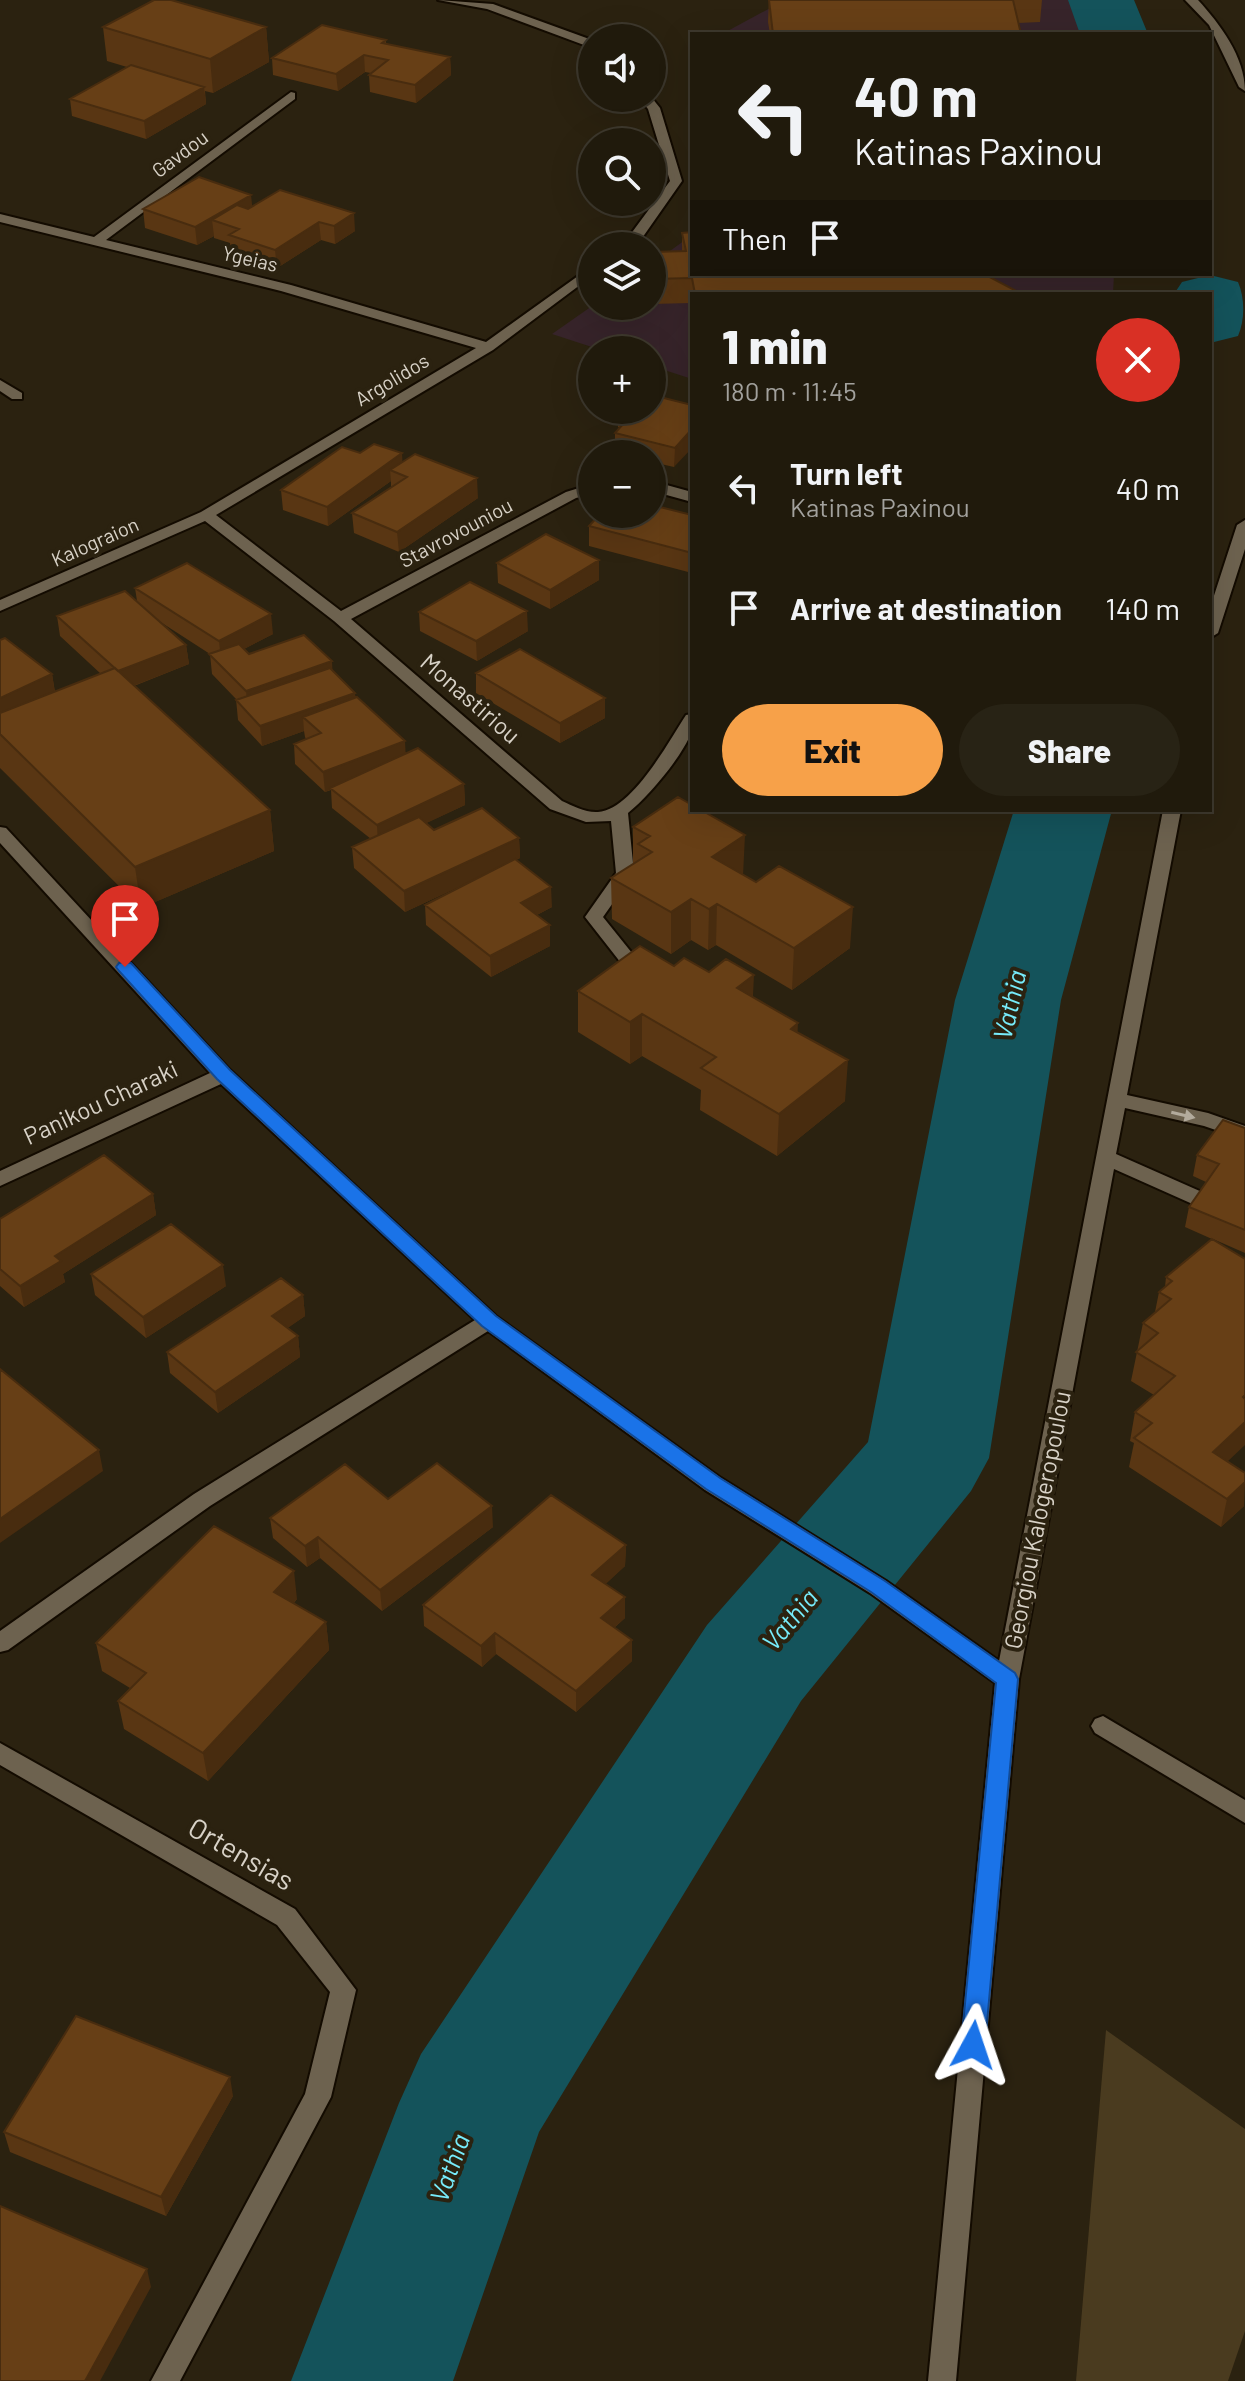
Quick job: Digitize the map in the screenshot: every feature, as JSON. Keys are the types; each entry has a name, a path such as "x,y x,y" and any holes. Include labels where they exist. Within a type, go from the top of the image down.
{"street":[{"path":"444,0 489,6 578,39"},
{"path":"1191,0 1214,24 1245,87"},
{"name":"Gavdou","path":"94,243 291,96"},
{"path":"639,232 676,181 655,112"},
{"name":"Ygeias","path":"0,218 286,288 488,347"},
{"name":"Argolidos","path":"206,515 488,347 578,280"},
{"path":"0,384 17,396"},
{"path":"666,490 690,496"},
{"name":"Stavrovouniou","path":"340,618 578,493"},
{"name":"Kalograion","path":"0,606 206,515"},
{"name":"Monastiriou","path":"206,515 340,618 556,805 580,815 602,818 619,812"},
{"path":"1212,627 1245,525"},
{"path":"605,999 631,963 594,917 625,873 619,812 633,801 690,722"},
{"name":"Georgiou Kalogeropoulou","path":"942,2381 1007,1679 1172,812"},
{"path":"0,832 223,1075 489,1321 713,1484 878,1587 1007,1679"},
{"name":"Panikou Charaki","path":"0,1179 223,1075"},
{"path":"1119,1100 1208,1120 1245,1133"},
{"path":"1107,1158 1204,1201"},
{"path":"0,1643 202,1500 489,1321"},
{"path":"1103,1726 1245,1813"},
{"name":"Ortensias","path":"0,1753 286,1917 343,1990 318,2097 165,2381"}],"shaded area":[{"path":"785,0 1074,0 1082,32 726,32"},
{"path":"690,236 690,276 1114,276 1113,292 690,292 690,378 666,371 666,336 578,336 578,342 552,334 578,316 578,320 666,320 666,254"},
{"path":"1106,2030 1245,2129 1245,2331 1228,2381 1076,2381"}],"building":[{"path":"154,0 171,0 266,27 210,59 103,27"},
{"path":"769,0 1013,0 1021,32 773,32"},
{"path":"322,25 386,40 382,43 450,57 415,85 369,75 388,60 364,55 336,74 272,58"},
{"path":"131,65 204,87 144,121 70,99"},
{"path":"199,177 251,195 195,227 143,209"},
{"path":"280,190 354,213 334,226 319,222 275,250 229,235 239,229 212,220 237,205 248,209"},
{"path":"690,232 690,276 988,276 1018,292 695,292 692,278 666,279 666,252 686,251 682,233"},
{"path":"666,398 690,404 690,431 675,448 666,446 666,440 643,440 615,433 623,424 666,424"},
{"path":"374,444 402,453 327,507 281,490 342,447 360,453"},
{"path":"415,454 477,478 397,532 352,513 407,477 390,470"},
{"path":"666,508 690,514 690,552 597,528 666,528"},
{"path":"546,534 599,560 550,590 497,563"},
{"path":"187,563 271,614 219,641 135,588"},
{"path":"470,582 527,611 476,641 419,612"},
{"path":"125,591 186,645 118,671 57,616"},
{"path":"304,635 332,661 246,691 209,654 239,644 249,654"},
{"path":"5,638 52,674 0,698 0,640"},
{"path":"520,649 605,698 560,723 476,673"},
{"path":"115,668 270,810 135,867 0,734 0,713"},
{"path":"330,668 355,693 260,726 236,700"},
{"path":"357,697 405,741 323,772 294,744 321,733 303,717"},
{"path":"418,748 464,784 377,825 330,788"},
{"path":"678,797 690,804 690,812 705,812 745,835 712,857 756,882 779,866 853,907 794,948 717,904 709,909 691,899 671,912 611,878 652,852 638,844 650,836 633,827"},
{"path":"482,808 519,838 404,891 352,847 419,817 434,830"},
{"path":"515,859 551,887 521,903 550,925 490,956 425,905"},
{"path":"640,946 674,966 684,958 709,972 726,959 754,975 737,988 798,1023 791,1029 848,1060 779,1114 701,1068 716,1057 642,1014 630,1022 578,991"},
{"path":"1223,1120 1245,1128 1245,1230 1189,1207 1219,1164 1197,1155"},
{"path":"104,1155 153,1194 55,1256 61,1261 20,1286 0,1269 0,1219"},
{"path":"171,1224 223,1265 143,1317 91,1274"},
{"path":"1212,1239 1245,1259 1245,1422 1213,1452 1245,1473 1245,1482 1227,1499 1134,1438 1152,1423 1135,1412 1175,1376 1136,1352 1158,1333 1143,1323 1171,1299 1159,1292 1172,1281 1166,1277"},
{"path":"281,1278 303,1295 272,1316 298,1336 215,1392 167,1352"},
{"path":"0,1369 99,1450 0,1519"},
{"path":"437,1463 492,1506 380,1590 318,1537 305,1546 270,1518 345,1464 388,1499"},
{"path":"551,1495 626,1545 592,1575 625,1597 601,1618 632,1640 576,1691 495,1633 481,1646 423,1605"},
{"path":"214,1526 294,1571 274,1592 326,1622 203,1753 118,1701 146,1673 96,1643"},
{"path":"76,2016 230,2077 161,2197 4,2132"},
{"path":"0,2206 147,2269 85,2381 0,2381"}],"waterway":[{"name":"Vathia","path":"1101,0 1113,32"},
{"name":"Vathia","path":"372,2381 474,2103 754,1663 927,1458 1008,1000 1062,812"}],"route":[{"path":"125,967 223,1075 489,1321 713,1484 878,1587 1007,1679 973,2045"}]}
